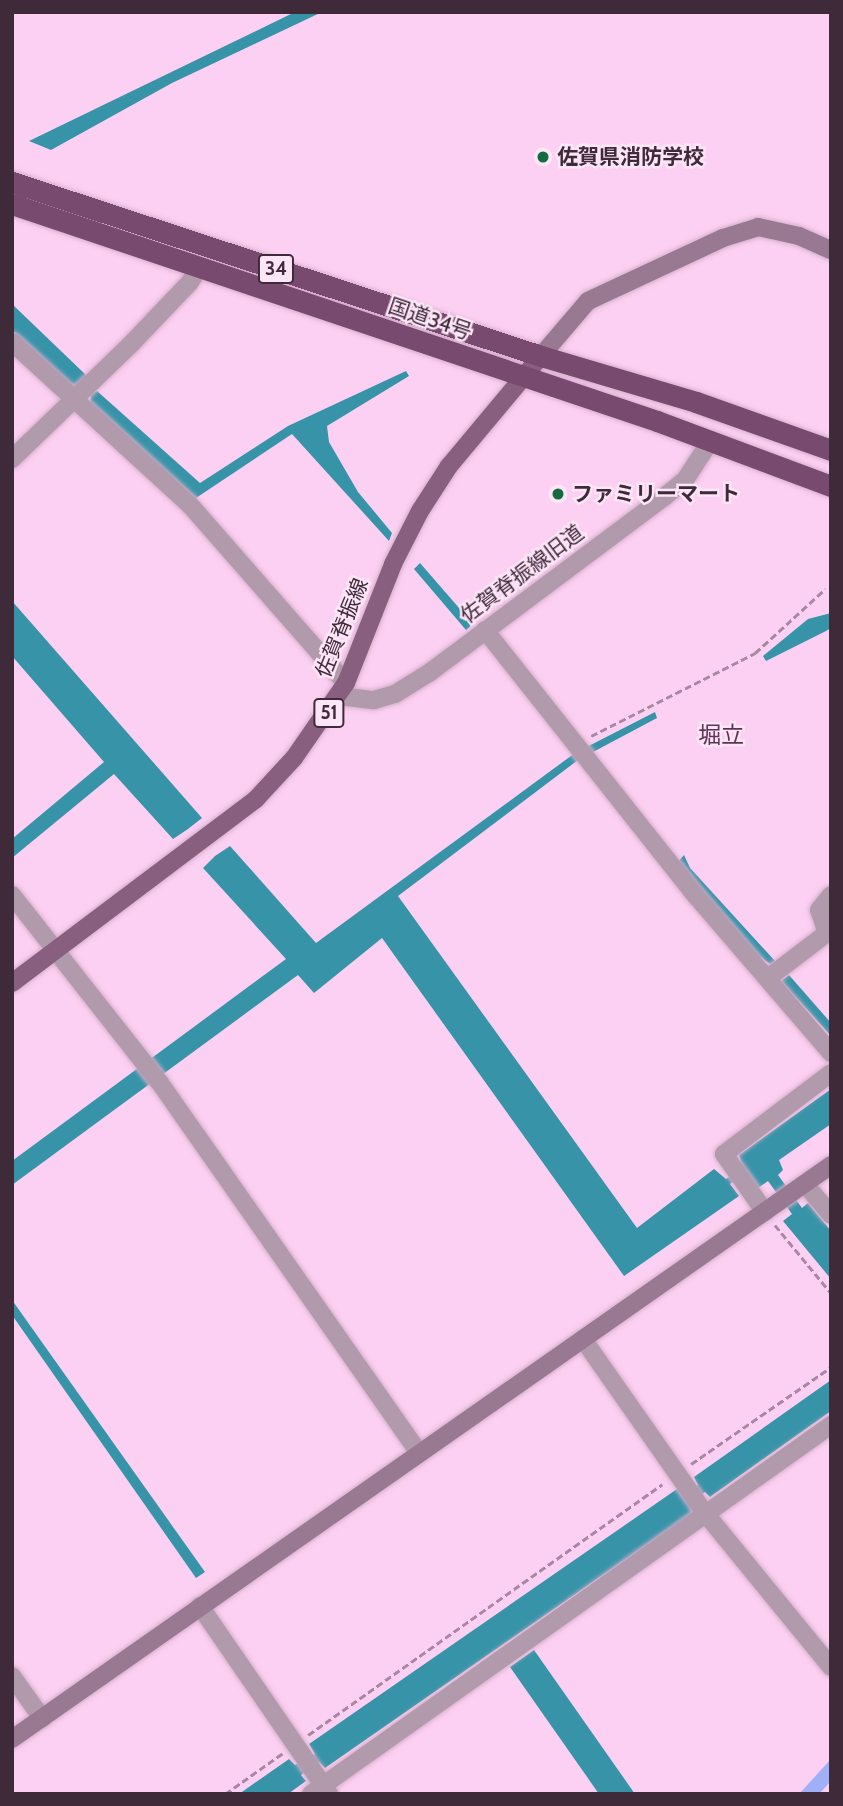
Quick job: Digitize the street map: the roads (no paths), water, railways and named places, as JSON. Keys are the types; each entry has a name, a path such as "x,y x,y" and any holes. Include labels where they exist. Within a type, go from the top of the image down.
{"highway":[{"name":"国道34号","path":"12,182 541,356 696,402 831,450"},
{"name":"国道34号","path":"12,204 522,376 831,486"}],"main road":[{"name":"佐賀脊振線","path":"12,983 256,799 319,728 342,689 393,564 420,511 449,466 541,356"}],"street":[{"path":"541,356 588,301 723,238 758,227 799,236 831,250"},
{"path":"12,459 190,282 199,267"},
{"path":"12,342 83,391 190,505 342,689"},
{"name":"佐賀脊振線旧道","path":"342,689 374,700 395,694 664,497 685,480 709,443"},
{"path":"485,630 588,760 831,1053"},
{"path":"12,895 160,1083 419,1453"},
{"path":"768,978 827,933 819,910 831,895"},
{"path":"765,1212 724,1154 831,1073"},
{"path":"12,1739 831,1165"},
{"path":"805,1184 831,1215"},
{"path":"583,1339 705,1513 831,1667"},
{"path":"200,1606 295,1745 321,1791 831,1425"},
{"path":"12,1676 42,1718"}],"place":[{"name":"佐賀県消防学校","path":"543,157"},
{"name":"ファミリーマート","path":"558,494"}],"district":[{"name":"堀立","path":"721,735"}]}
